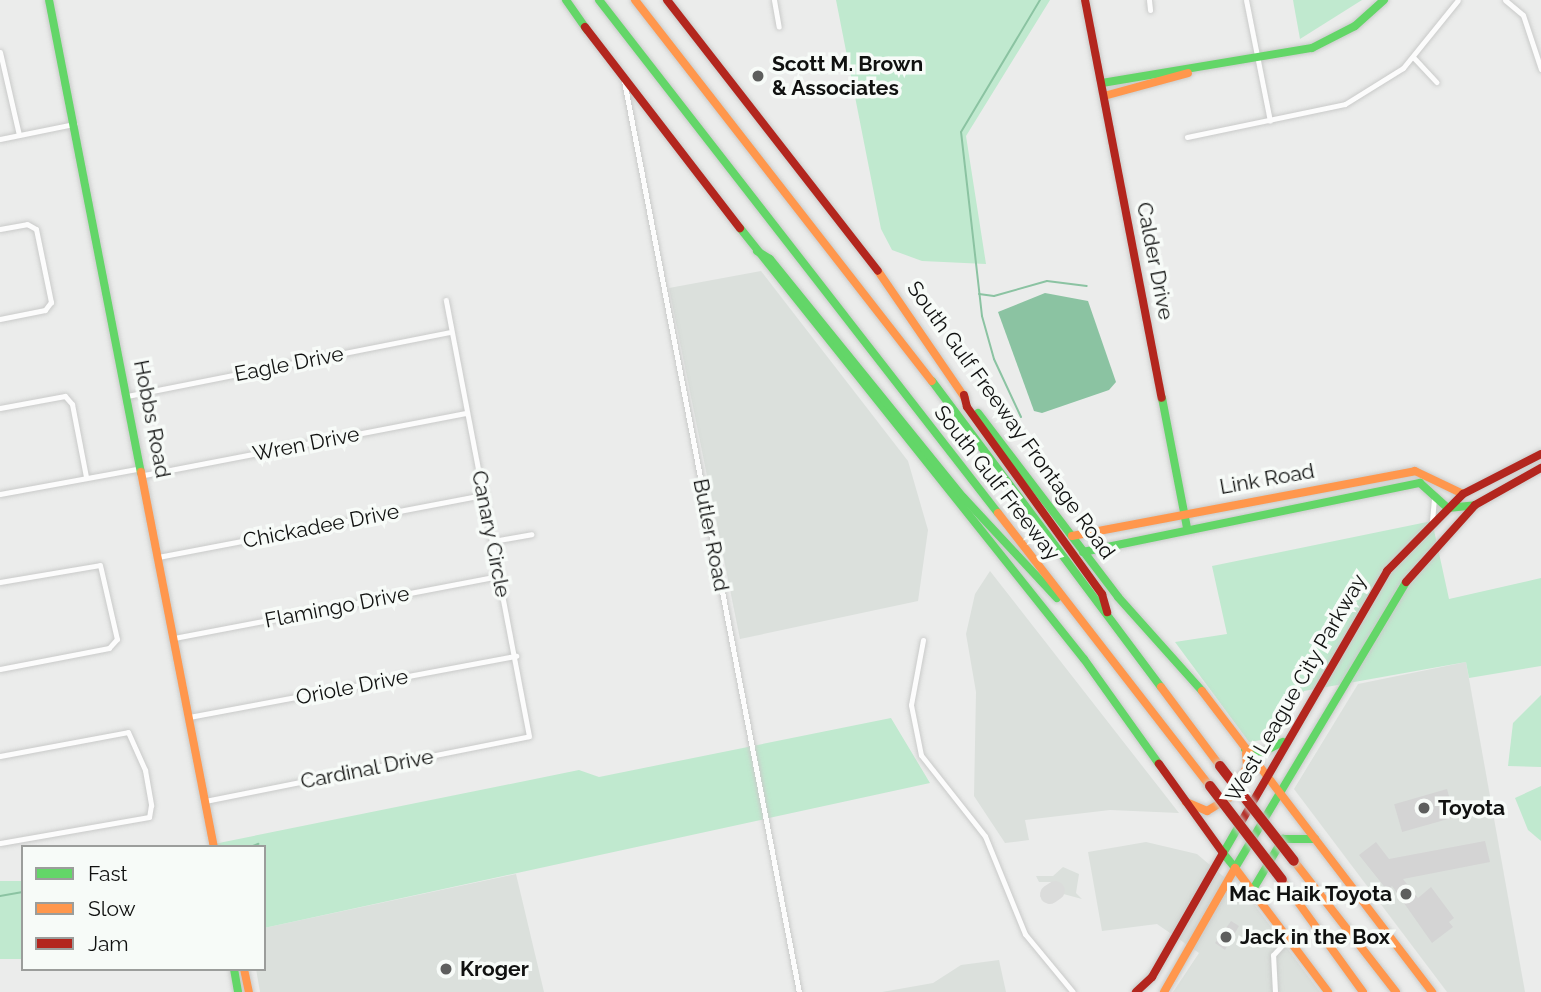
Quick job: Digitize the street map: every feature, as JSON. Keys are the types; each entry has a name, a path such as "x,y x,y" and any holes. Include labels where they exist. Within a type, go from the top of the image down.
{"main road":[{"name":"Hobbs Road","path":"49,0 213,842"},
{"path":"565,0 757,251 1084,659 1183,801 1328,992"},
{"name":"South Gulf Freeway","path":"599,0 1210,786 1363,991"},
{"name":"South Gulf Freeway","path":"635,0 930,379 1220,766 1396,992"},
{"name":"South Gulf Freeway Frontage Road","path":"667,0 904,304 964,395 1083,552 1183,667 1432,992"},
{"name":"Calder Drive","path":"1085,0 1187,528"},
{"path":"1102,83 1190,72 1258,59 1336,37 1384,0"},
{"path":"1104,96 1159,85 1190,72"},
{"path":"757,251 770,259 963,497 1041,585 1074,612"},
{"path":"964,395 967,407 1101,594 1110,621"},
{"name":"West League City Parkway","path":"1136,992 1152,977 1265,776 1387,571 1432,521 1463,494 1541,454"},
{"name":"West League City Parkway","path":"1164,992 1414,569 1475,505 1541,468"},
{"name":"Link Road","path":"1072,536 1415,471 1463,494"},
{"name":"Link Road","path":"1083,552 1187,528 1420,483 1434,494"},
{"path":"1434,494 1448,508 1475,505"},
{"path":"1183,801 1207,811 1229,798 1247,767 1246,750 1263,752 1289,737"},
{"path":"1252,891 1261,868 1283,839 1315,839"},
{"path":"234,971 238,992"},
{"path":"244,971 249,992"}],"street":[{"path":"774,0 779,27"},
{"path":"1149,0 1150,10"},
{"path":"1246,0 1270,121"},
{"path":"1187,137 1345,104 1379,87 1414,58 1458,0"},
{"path":"1505,0 1523,15 1540,69"},
{"path":"0,52 19,135"},
{"path":"1414,58 1436,82"},
{"name":"Butler Road","path":"624,78 799,992"},
{"path":"0,138 74,124"},
{"path":"0,229 32,225 44,264 49,307 0,319"},
{"name":"Canary Circle","path":"446,300 516,656 529,736"},
{"name":"Eagle Drive","path":"127,396 451,332"},
{"path":"0,408 65,396 72,404 86,477"},
{"name":"Wren Drive","path":"0,494 467,413"},
{"path":"1432,521 1434,494"},
{"name":"Chickadee Drive","path":"158,557 484,495"},
{"path":"1280,496 1282,509"},
{"path":"493,541 531,534"},
{"path":"0,582 92,564 104,570 117,639 109,648 0,669"},
{"name":"Flamingo Drive","path":"174,638 500,576"},
{"path":"923,640 911,705 921,755 985,836 1025,934 1073,992"},
{"name":"Oriole Drive","path":"189,718 516,656"},
{"path":"0,756 128,732 145,770 149,817 0,843"},
{"name":"Cardinal Drive","path":"205,800 529,736"},
{"path":"1275,992 1273,955 1288,939"}],"shaded area":[{"path":"836,0 1050,0 966,136 986,264 922,261 892,250 881,229"},
{"path":"1293,0 1362,0 1300,39"},
{"path":"761,271 908,461 928,530 918,601 740,639 669,288"},
{"path":"1045,293 1088,301 1116,382 1109,390 1042,413 1034,411 998,312"},
{"path":"1432,521 1449,599 1541,578 1541,666 1469,678 1466,662 1304,691 1273,738 1249,742 1175,642 1227,634 1212,566"},
{"path":"990,571 1179,813 1110,810 1025,820 1029,840 1005,843 974,796 976,692 966,634 975,594"},
{"path":"1466,662 1525,992 1447,992 1294,789 1358,684"},
{"path":"1541,695 1541,767 1508,766 1513,723"},
{"path":"891,718 930,783 266,928 266,845 209,845 579,770 599,777"},
{"path":"1541,786 1541,841 1528,830 1515,798"},
{"path":"1146,842 1197,854 1250,899 1320,992 1173,992 1199,953 1157,924 1102,931 1088,852"},
{"path":"1063,867 1079,874 1076,893 1082,899 1056,892 1045,902 1040,896 1053,888 1051,882 1039,882 1036,876 1053,876"},
{"path":"516,874 544,992 260,992 256,971 266,971 266,928"},
{"path":"0,881 21,881 21,959 0,959"},
{"path":"999,960 1006,992 882,992 933,983 961,965"}],"building":[{"name":"Toyota","path":"1447,789 1455,817 1402,832 1394,804"},
{"name":"Mac Haik Toyota","path":"1485,841 1490,862 1403,879 1418,898 1431,887 1454,918 1449,922 1453,927 1432,943 1392,886 1387,890 1359,855 1376,842 1389,859"},
{"name":"Jack in the Box","path":"1231,921 1239,926 1225,950 1215,943"}],"waterway":[{"path":"1021,417 994,359 982,316 961,132 1040,0"},
{"path":"979,294 994,296 1047,281 1087,286"},
{"path":"0,896 21,892"}],"taxiway":[{"path":"1049,894 1055,890"}],"traffic: fast":[{"path":"49,0 141,472"},
{"path":"566,0 587,30"},
{"path":"599,0 998,513"},
{"path":"1102,83 1312,48 1355,26 1384,0"},
{"path":"740,228 1084,659 1159,764"},
{"path":"757,251 770,259 963,497 1057,598"},
{"path":"932,381 1161,687"},
{"path":"1162,398 1187,528"},
{"path":"978,413 1118,597 1202,691"},
{"path":"1083,552 1420,483 1448,508 1475,505"},
{"path":"1240,824 1223,853 1235,868 1406,582"},
{"path":"1245,749 1263,752 1283,742"},
{"path":"1252,891 1283,839 1315,839"},
{"path":"234,971 238,992"}],"traffic: slow":[{"path":"635,0 932,381"},
{"path":"1104,96 1188,73"},
{"path":"878,271 965,398"},
{"path":"1072,536 1415,471 1463,494"},
{"path":"141,472 214,845"},
{"path":"998,513 1210,786"},
{"path":"1161,687 1220,766"},
{"path":"1202,691 1432,992"},
{"path":"1186,802 1207,811 1229,798 1247,767 1246,753"},
{"path":"1294,861 1396,992"},
{"path":"1164,992 1235,868 1328,992"},
{"path":"1282,880 1363,992"},
{"path":"244,971 249,992"}],"traffic: jam":[{"path":"667,0 878,271"},
{"path":"1085,0 1162,398"},
{"path":"585,27 740,228"},
{"path":"964,395 967,407 1102,594 1107,612"},
{"path":"1240,824 1387,571 1463,494 1541,454"},
{"path":"1406,582 1475,505 1541,468"},
{"path":"1136,992 1152,977 1223,853 1159,764"},
{"path":"1220,766 1294,861"},
{"path":"1210,786 1282,880"}],"place":[{"name":"Scott M. Brown & Associates","path":"758,76"},
{"name":"Toyota","path":"1424,808"},
{"name":"Mac Haik Toyota","path":"1406,894"},
{"name":"Jack in the Box","path":"1226,937"},
{"name":"Kroger","path":"446,969"}]}
